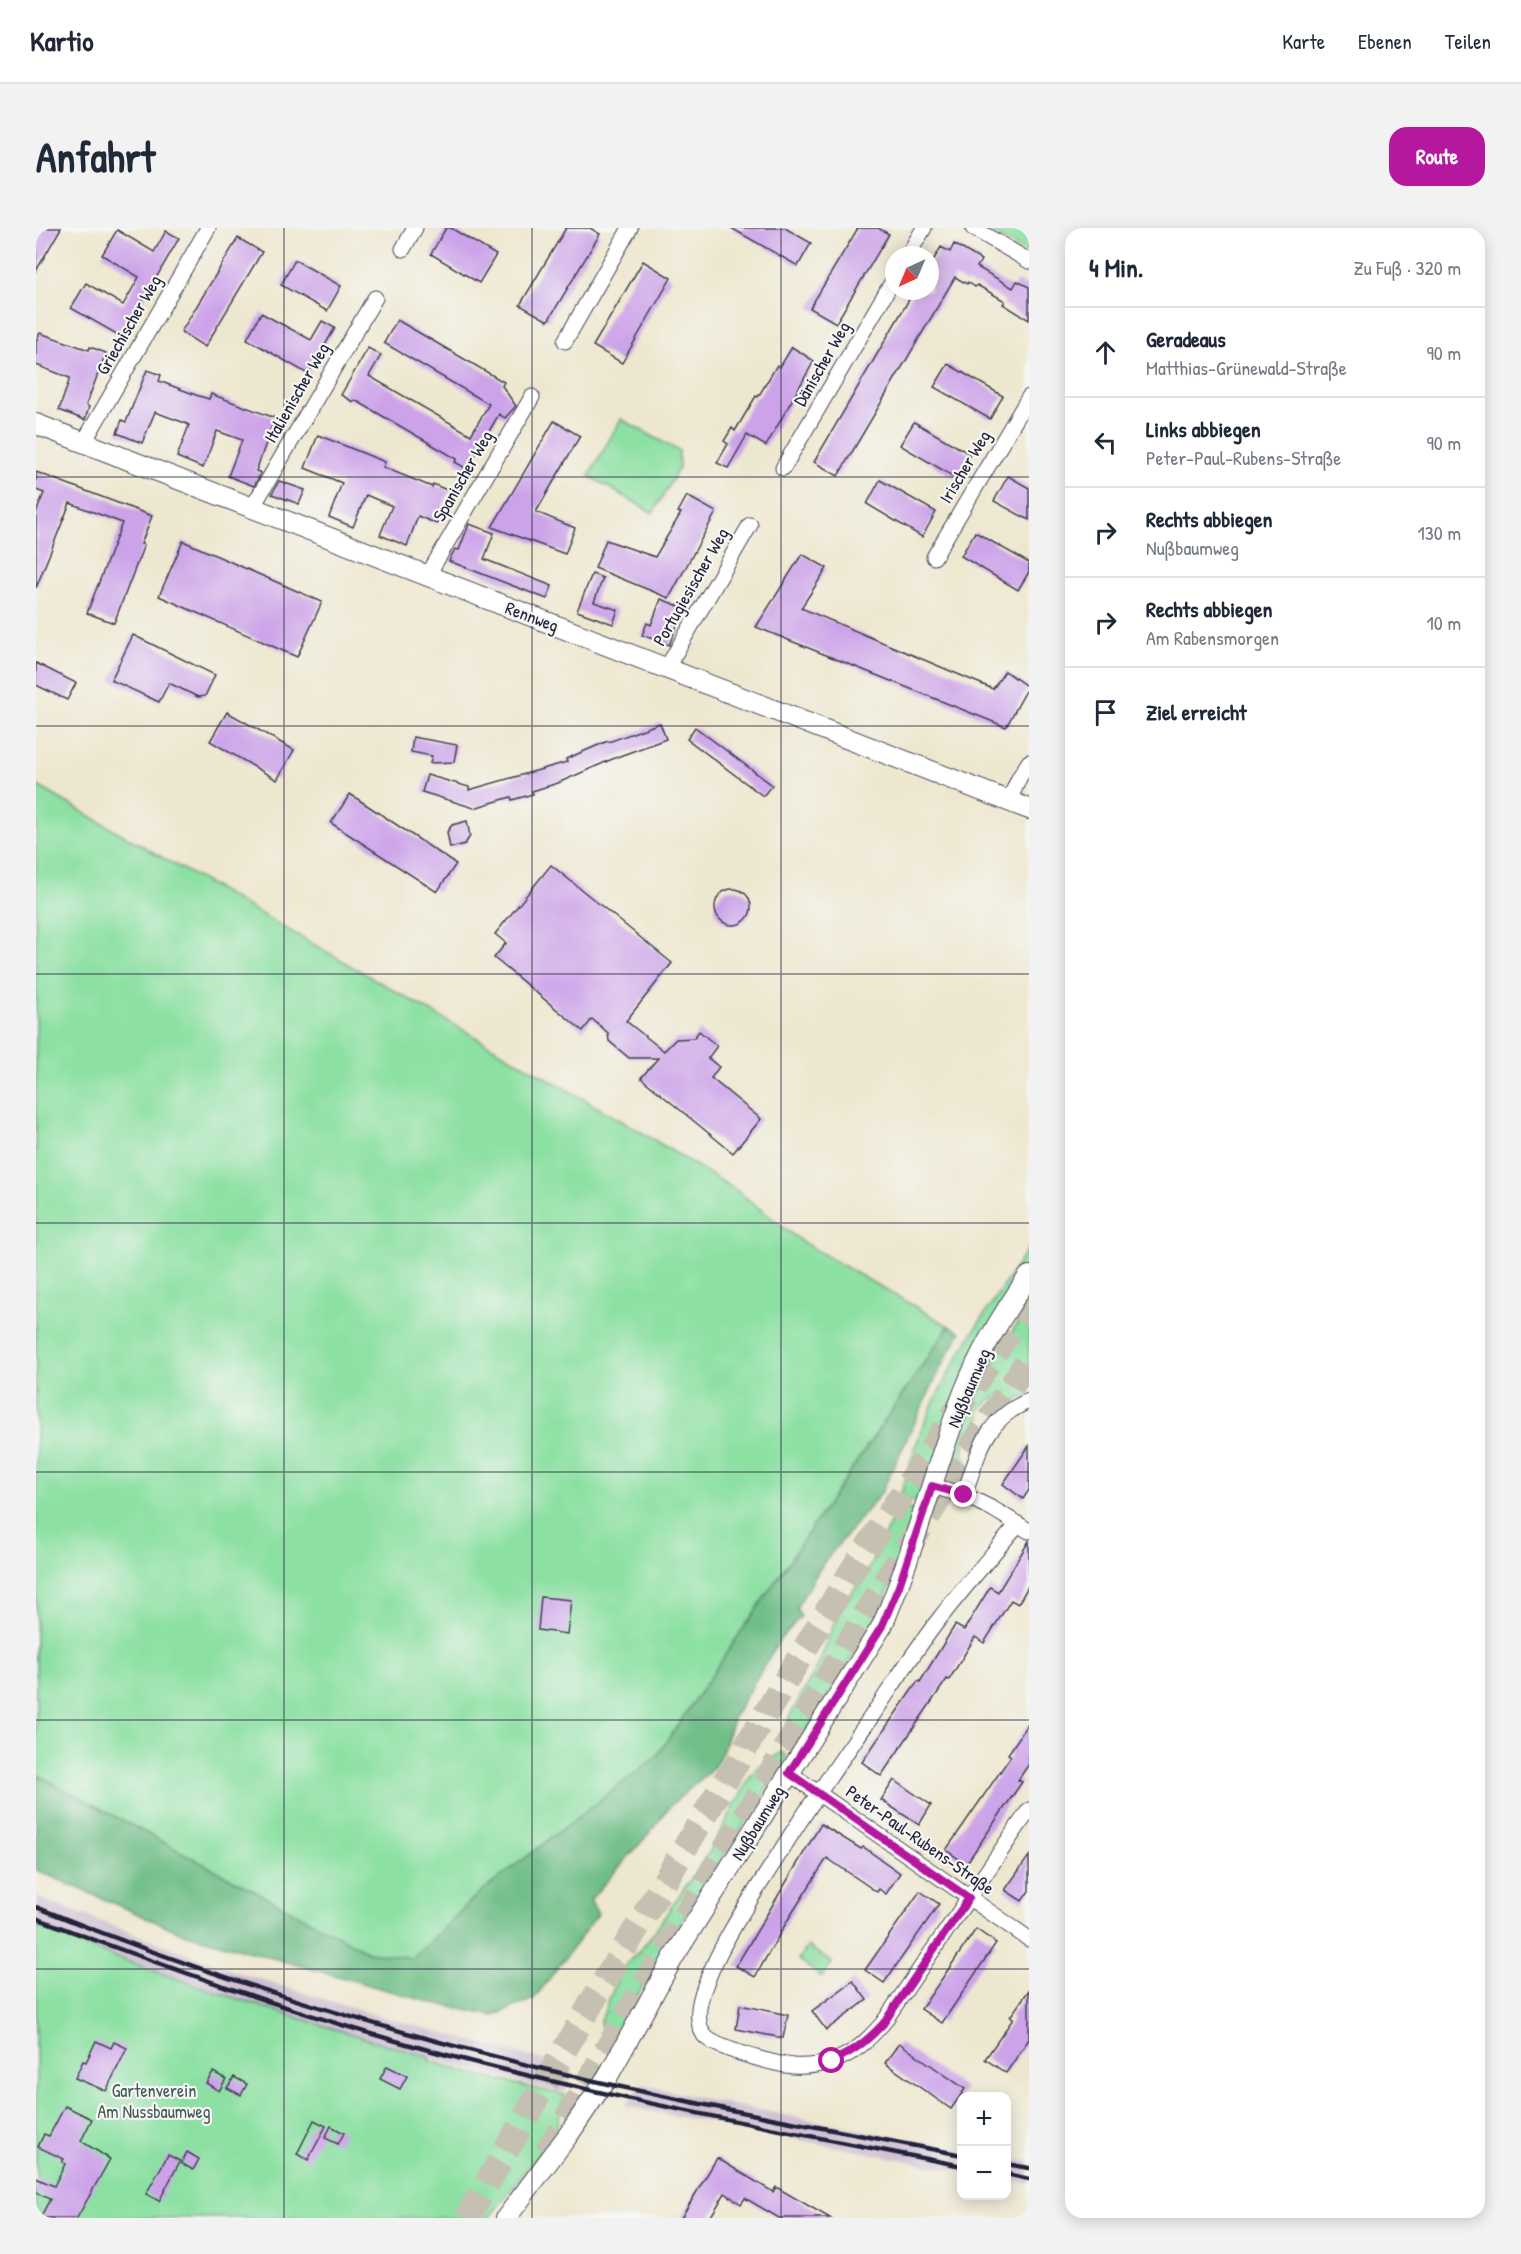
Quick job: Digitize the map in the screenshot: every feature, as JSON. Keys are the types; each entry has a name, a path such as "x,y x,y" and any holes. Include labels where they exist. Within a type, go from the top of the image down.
{"street":[{"name":"Griechischer Weg","path":"84,442 208,228"},
{"path":"403,249 415,228"},
{"path":"565,341 630,228"},
{"path":"913,246 924,228"},
{"path":"973,228 1029,261"},
{"name":"Dänischer Weg","path":"783,468 885,294"},
{"name":"Italienischer Weg","path":"252,508 375,297"},
{"name":"Spanischer Weg","path":"428,575 532,397"},
{"name":"Irischer Weg","path":"934,557 1029,397"},
{"name":"Rennweg","path":"36,424 1029,809"},
{"name":"Portugiesischer Weg","path":"666,669 750,525"},
{"path":"1009,801 1018,778 1029,762"},
{"name":"Nußbaumweg","path":"506,2218 569,2134 608,2076 673,1958 882,1626 899,1586 965,1391 984,1350 1029,1276"},
{"name":"Nußbaumweg","path":"964,1495 981,1445 988,1433 1007,1411 1029,1401"},
{"path":"932,1486 964,1495 1024,1527"},
{"name":"Nußbaumweg","path":"969,1898 883,2024 851,2053 814,2066 793,2066 717,2046 703,2034 699,2023 701,1998 705,1985 746,1907 818,1793 940,1618 1024,1527"},
{"name":"Peter-Paul-Rubens-Straße","path":"789,1773 1029,1939"},
{"path":"969,1898 1029,1810"}],"shaded area":[{"path":"36,1897 240,1973 369,2013 573,2068 565,2093 448,2063 278,2012 73,1941 36,1926"},
{"path":"642,2084 712,2101 957,2148 957,2170 625,2106"},
{"path":"1011,2159 1029,2162 1029,2184 1011,2180"}],"green space":[{"path":"983,228 1029,228 1029,254"},
{"path":"621,419 679,451 679,468 653,513 589,476"},
{"path":"36,785 646,1135 736,1190 802,1242 949,1326 656,1757 476,1896 413,1959 368,1952 36,1774"},
{"path":"1029,1247 1029,1262 1019,1274 918,1502 902,1500 900,1496 914,1452 934,1402 972,1334"},
{"path":"1029,1303 1029,1395 1011,1402 1006,1392 987,1402 978,1412 983,1433 978,1441 970,1431 965,1439 963,1454 967,1463 965,1480 958,1473 954,1463 961,1436 988,1373"},
{"path":"949,1326 961,1332 944,1361 881,1493 824,1562 796,1608 801,1616 779,1641 734,1716 719,1761 672,1804 590,1900 598,1914 534,1999 493,2016 433,2003 180,1932 36,1870 36,1774 368,1952 413,1958 476,1896 656,1757"},
{"path":"903,1508 915,1510 892,1581 876,1618 796,1747 788,1742 787,1729 791,1714 819,1664 838,1612 868,1570 895,1513"},
{"path":"782,1752 787,1757 662,1952 610,2045 600,2023 621,1970 648,1941 710,1851 750,1777 760,1766"},
{"name":"Gartenverein Am Nussbaumweg","path":"36,1926 182,1981 431,2058 430,2061 477,2075 565,2095 555,2132 489,2218 36,2218"},
{"path":"808,1946 832,1963 822,1977 798,1959"}],"building":[{"path":"36,228 61,228 36,271"},
{"path":"446,228 451,228 496,255 479,283 431,254"},
{"path":"566,228 590,228 600,234 548,321 520,305"},
{"path":"731,228 785,228 811,243 798,266"},
{"path":"858,228 878,228 889,234 836,323 810,308"},
{"path":"117,230 154,252 166,231 179,238 122,337 71,308 86,283 123,305 139,277 102,255"},
{"path":"238,238 262,252 205,347 181,332"},
{"path":"954,244 981,260 977,267 1013,288 1017,281 1029,287 1029,320 1003,304 1005,301 977,285 975,287 955,277 838,476 814,462 909,300 939,300 939,250 941,247 950,252"},
{"path":"295,260 341,286 327,311 281,285"},
{"path":"643,261 671,278 622,363 593,346"},
{"path":"261,313 311,340 322,321 335,328 308,374 247,339"},
{"path":"397,320 504,382 502,386 516,406 505,418 499,414 467,469 455,462 457,459 355,400 353,402 341,395 368,348 381,355 369,376 471,435 489,404 384,343"},
{"path":"40,333 89,350 90,347 106,353 86,405 89,407 85,420 59,410 70,378 36,365 36,341"},
{"path":"792,347 814,361 766,446 747,435 728,468 717,463 728,444 724,441 732,428 735,431 777,365 780,367"},
{"path":"948,364 1003,396 990,419 934,387"},
{"path":"147,370 161,375 159,381 196,395 209,399 211,394 275,418 256,471 261,473 254,486 228,476 242,440 217,431 203,468 177,457 189,425 185,423 155,412 142,443 117,433 122,420 126,422"},
{"path":"554,421 580,436 536,512 575,528 565,554 492,527"},
{"path":"914,422 970,454 956,478 900,445"},
{"path":"318,435 385,462 383,467 432,487 433,484 449,491 437,524 418,516 407,546 380,535 392,506 366,495 353,527 329,517 342,483 305,468"},
{"path":"36,472 152,516 141,544 144,545 114,623 87,613 122,523 70,503 36,588 36,513 44,493 36,490"},
{"path":"1008,476 1029,488 1029,520 994,501"},
{"path":"880,480 936,512 922,537 867,504"},
{"path":"279,481 305,490 299,504 272,494"},
{"path":"687,496 716,512 669,598 595,568 606,540 655,557 681,513 678,512"},
{"path":"469,524 494,533 484,559 552,586 547,599 449,561 455,549 459,550"},
{"path":"975,532 1029,563 1029,572 1018,590 961,556"},
{"path":"183,541 322,602 297,657 159,596"},
{"path":"802,554 827,568 801,608 993,689 1005,671 1028,687 1006,727 756,627"},
{"path":"592,574 603,578 594,602 618,610 613,624 577,611"},
{"path":"661,599 684,608 669,645 642,635 647,623 651,625"},
{"path":"133,635 215,675 205,696 198,697 169,683 159,702 111,680"},
{"path":"36,663 76,683 67,700 36,685"},
{"path":"227,712 294,750 277,780 210,741"},
{"path":"660,723 666,739 617,757 558,783 532,791 533,794 512,800 511,797 474,808 422,792 427,775 469,787 469,790 567,762 566,759 608,741"},
{"path":"695,727 772,785 763,796 687,739"},
{"path":"413,737 457,745 454,762 430,763 432,756 411,752"},
{"path":"350,794 456,864 437,892 331,823"},
{"path":"467,821 470,836 465,844 450,848 447,832 452,825"},
{"path":"551,865 672,963 626,1021 664,1051 676,1039 694,1038 699,1031 717,1046 708,1058 719,1067 711,1078 761,1119 733,1153 641,1078 658,1058 629,1058 609,1041 608,1033 592,1019 583,1031 494,958 506,943 495,934"},
{"path":"733,889 745,895 751,907 745,919 733,925 721,919 715,907 721,895"},
{"path":"1029,1446 1029,1490 1023,1499 1003,1484"},
{"path":"1029,1541 1029,1585 1018,1604 1011,1600 984,1643 975,1637 949,1680 947,1679 881,1776 862,1762 918,1681 920,1682 955,1625 964,1630 990,1587 998,1592"},
{"path":"541,1597 571,1600 567,1634 538,1630"},
{"path":"1029,1723 1029,1764 1018,1780 1022,1782 966,1864 946,1850 1011,1756 1008,1754"},
{"path":"894,1780 931,1805 919,1825 881,1800"},
{"path":"821,1824 861,1849 863,1847 900,1873 886,1894 879,1889 877,1892 827,1858 755,1977 736,1966"},
{"path":"1029,1856 1029,1891 1022,1901 1005,1890"},
{"path":"920,1891 939,1904 884,1983 865,1970"},
{"path":"976,1929 996,1943 942,2023 921,2009"},
{"path":"853,1981 867,2000 826,2030 812,2011"},
{"path":"1029,1990 1029,2039 1006,2073 985,2059 1013,2019 1010,2017"},
{"path":"740,2005 788,2015 783,2038 736,2029"},
{"path":"96,2041 111,2048 114,2042 127,2048 106,2091 75,2078"},
{"path":"899,2043 965,2089 963,2092 957,2092 957,2100 951,2109 885,2063"},
{"path":"387,2066 407,2076 400,2089 380,2079"},
{"path":"213,2072 226,2079 219,2091 206,2083"},
{"path":"234,2077 247,2084 241,2095 227,2088"},
{"path":"65,2106 92,2119 81,2141 110,2159 77,2218 40,2218 50,2199 36,2193 36,2178 54,2186 65,2164 62,2162 64,2159 38,2147 44,2134 49,2136"},
{"path":"314,2120 326,2126 308,2160 297,2154"},
{"path":"331,2126 344,2133 338,2144 325,2138"},
{"path":"187,2152 199,2159 193,2170 181,2163"},
{"path":"168,2155 180,2161 159,2201 146,2194"},
{"path":"717,2158 773,2192 776,2187 830,2218 779,2218 745,2198 741,2204 725,2193 710,2218 681,2218"}],"tunnel":[{"path":"467,2218 598,1992 850,1574 1029,1300"},
{"path":"547,2153 879,1592 1029,1359"}],"railway":[{"path":"36,1907 233,1980 366,2021 501,2058 667,2097 957,2154"},
{"path":"36,1918 260,1999 350,2028 466,2060 607,2094 957,2165"},
{"path":"1011,2165 1029,2168"},
{"path":"1011,2175 1029,2179"}],"route":[{"path":"832,2061 851,2053 883,2024 969,1898 789,1773 882,1626 899,1586 932,1486 964,1495"}]}
